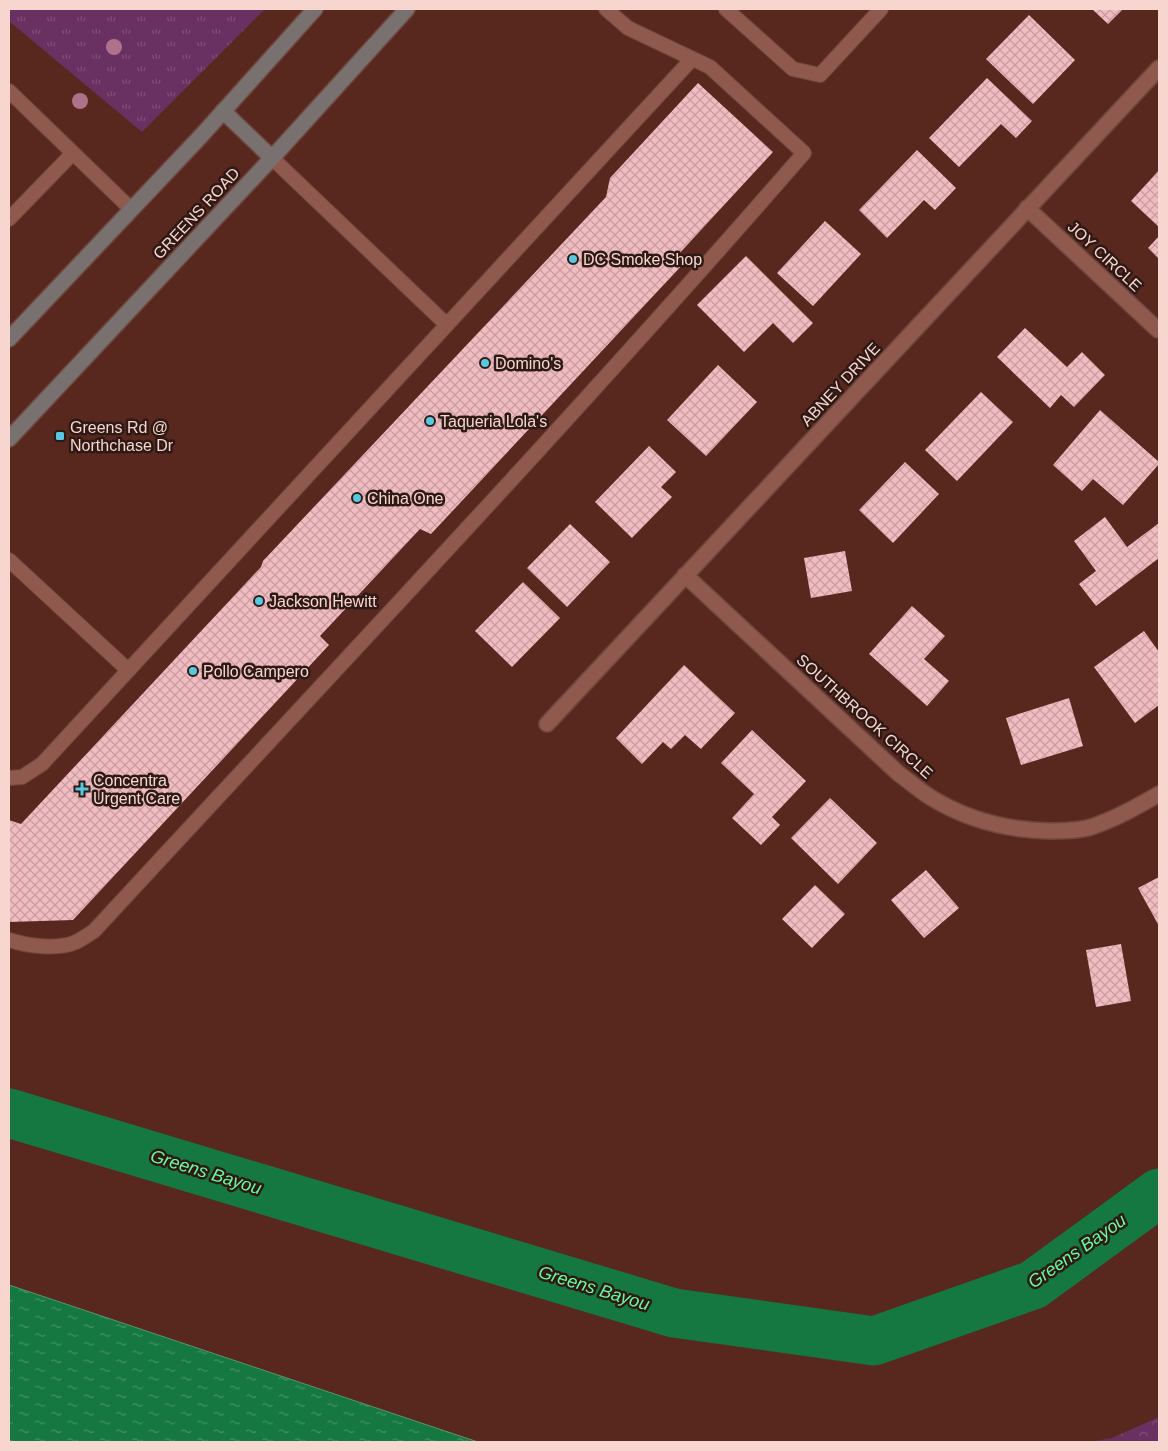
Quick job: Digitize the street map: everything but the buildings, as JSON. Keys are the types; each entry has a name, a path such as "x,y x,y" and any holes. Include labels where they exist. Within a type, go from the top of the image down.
{"main road":[{"path":"9,339 223,111 315,9"},
{"name":"GREENS ROAD","path":"9,438 272,158 407,9"},
{"path":"223,111 272,158"}],"street":[{"name":"ABNEY DRIVE","path":"547,724 1159,68"},
{"name":"JOY CIRCLE","path":"1027,208 1158,330"},
{"name":"SOUTHBROOK CIRCLE","path":"686,575 899,774 930,797 964,815 986,823 1024,831 1060,831 1092,827 1127,813 1159,794"}],"lane":[{"path":"9,940 23,944 50,946 75,942 94,931 707,265 804,153 710,67 628,28 606,9"},
{"path":"726,9 793,69 820,75 881,9"},
{"path":"9,778 22,777 42,764 692,59"},
{"path":"9,91 131,209"},
{"path":"9,219 73,153"},
{"path":"272,158 447,324"},
{"path":"9,560 128,670"}],"green space":[{"path":"9,9 265,9 142,132 9,21"},
{"path":"1159,1417 1159,1442 1090,1442 1112,1438"}],"water":[{"path":"9,1285 478,1442 9,1442"}],"waterway":[{"name":"Greens Bayou","path":"9,1113 674,1313 874,1341 1033,1285 1159,1193"}],"place":[{"name":"DC Smoke Shop","path":"573,259"},
{"name":"Domino's","path":"485,363"},
{"name":"Taqueria Lola's","path":"430,421"},
{"name":"Greens Rd @ Northchase Dr","path":"60,436"},
{"name":"China One","path":"357,498"},
{"name":"Jackson Hewitt","path":"259,601"},
{"name":"Pollo Campero","path":"193,671"},
{"name":"Concentra Urgent Care","path":"82,789"}]}
